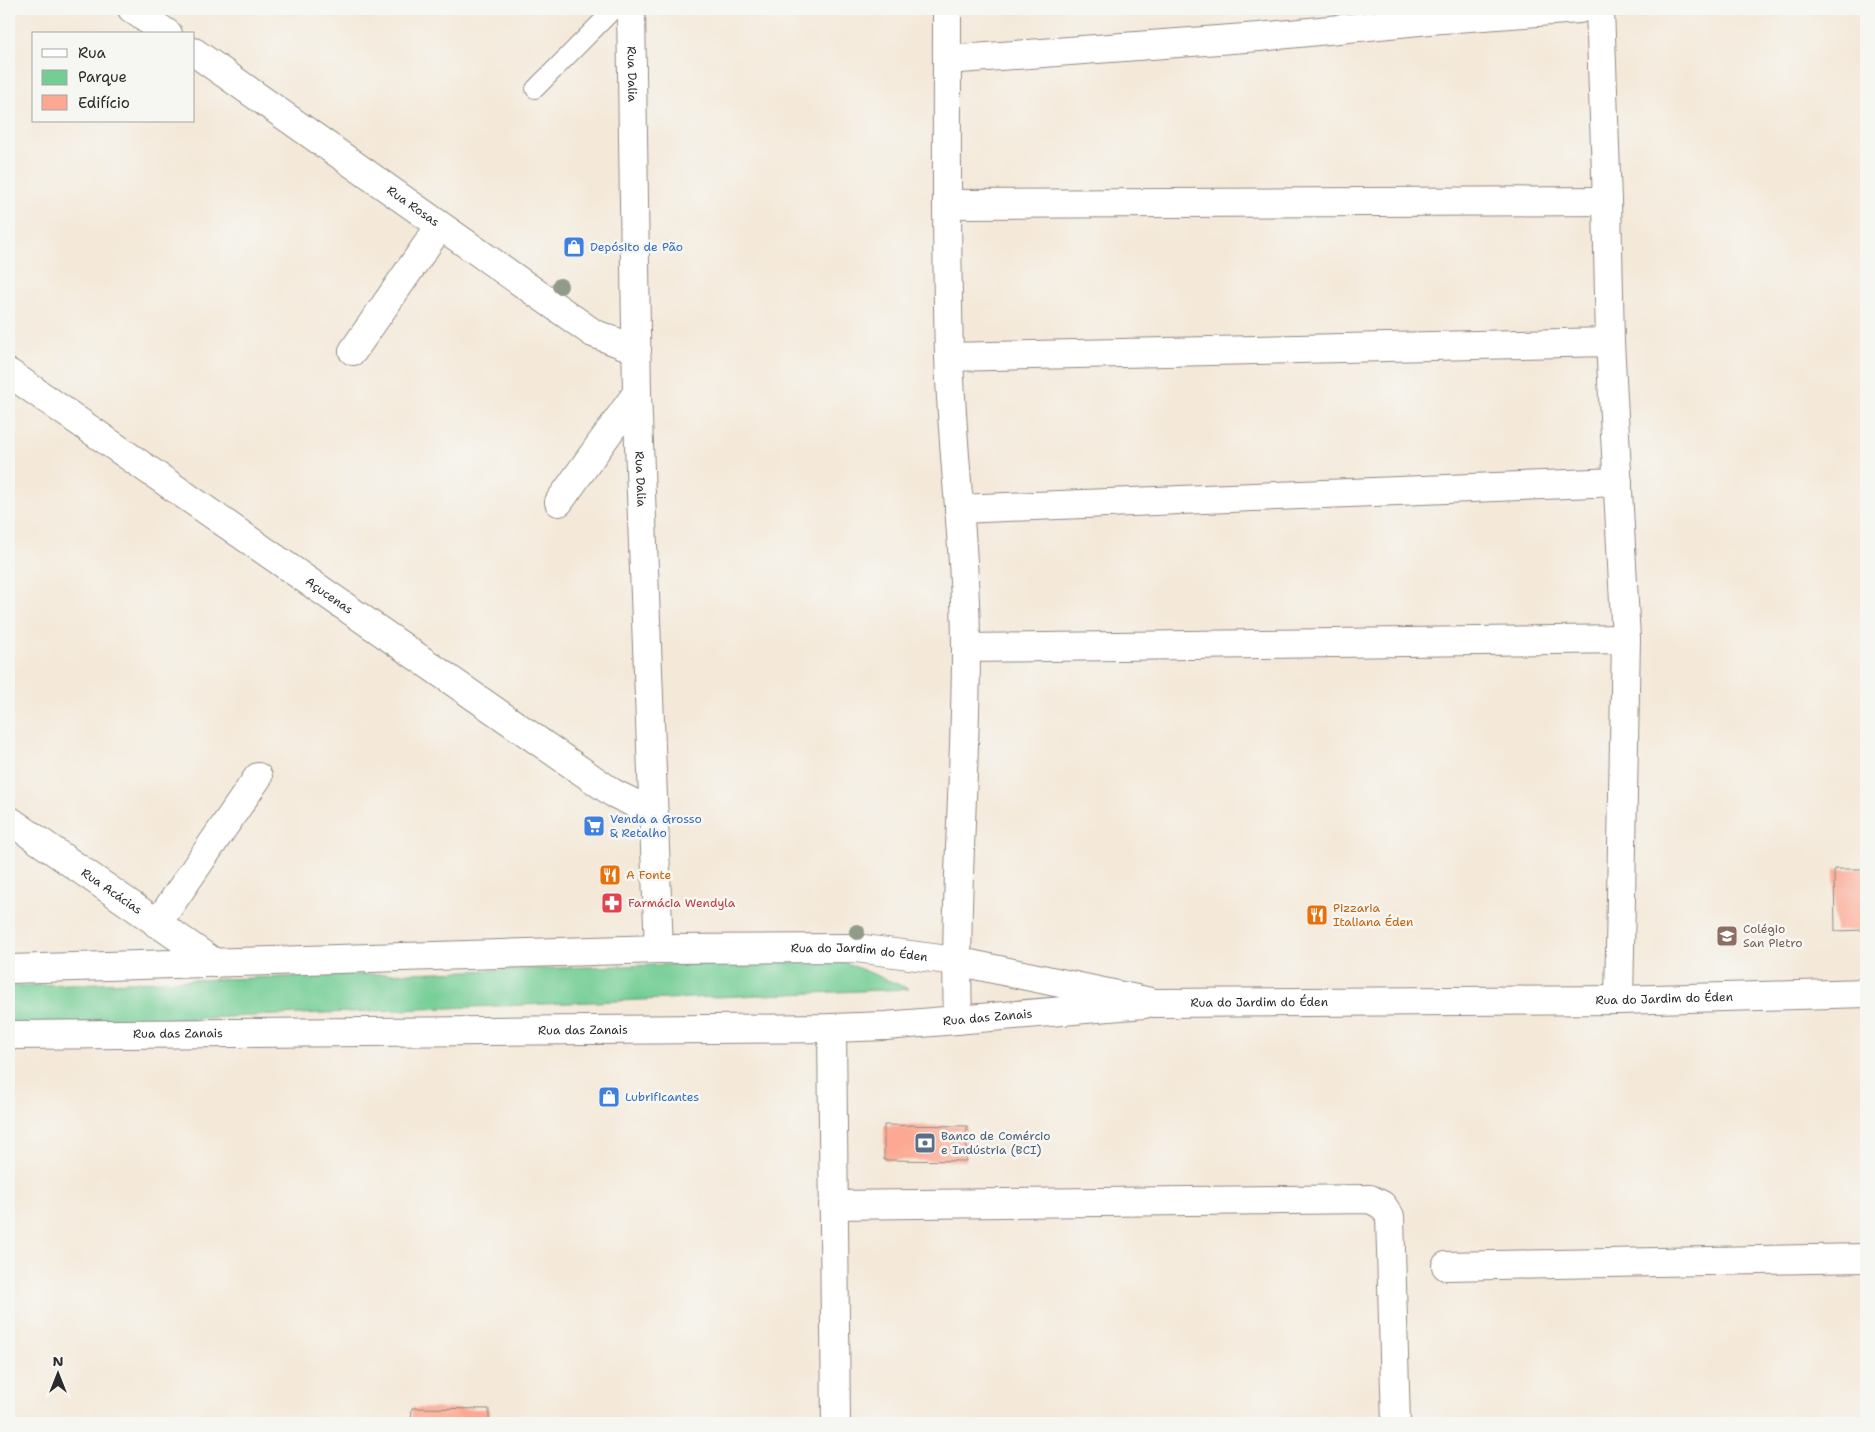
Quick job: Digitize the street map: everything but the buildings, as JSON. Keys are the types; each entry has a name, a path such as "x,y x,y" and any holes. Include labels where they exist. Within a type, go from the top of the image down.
{"street":[{"path":"132,9 165,32"},
{"name":"Rua Dalia","path":"631,9 637,393 659,949"},
{"path":"947,9 949,356 966,648 956,961 958,1020"},
{"path":"947,60 1259,37 1428,20 1579,9"},
{"path":"1600,9 1610,342 1626,639 1619,1000"},
{"name":"Rua Rosas","path":"195,53 594,333 637,350"},
{"path":"947,204 1607,200"},
{"path":"352,351 440,226"},
{"path":"949,356 1610,342"},
{"name":"Açucenas","path":"9,373 612,793 654,814"},
{"path":"559,502 637,393"},
{"path":"959,509 1618,482"},
{"path":"966,648 1626,639"},
{"path":"157,924 258,777"},
{"name":"Rua Acácias","path":"9,820 215,963"},
{"name":"Rua do Jardim do Éden","path":"659,949 856,948 956,961 1155,1002 1619,1000 1866,993"},
{"path":"9,968 659,949"},
{"name":"Rua das Zanais","path":"9,1035 832,1028 886,1026 1155,1002"},
{"path":"832,1028 836,1423"},
{"path":"833,1205 1370,1199 1382,1205 1390,1216 1396,1423"},
{"path":"1446,1266 1866,1258"}],"lane":[{"path":"535,89 614,9"}],"green space":[{"path":"837,959 909,989 9,1026 9,986"}],"place":[{"name":"Depósito de Pão","path":"574,247"},
{"name":"Venda a Grosso & Retalho","path":"594,826"},
{"name":"A Fonte","path":"610,875"},
{"name":"Farmácia Wendyla","path":"612,903"},
{"name":"Pizzaria Italiana Éden","path":"1317,915"},
{"name":"Colégio San Pietro","path":"1727,936"},
{"name":"Lubrificantes","path":"609,1097"},
{"name":"Banco de Comércio e Indústria (BCI)","path":"925,1143"}]}
